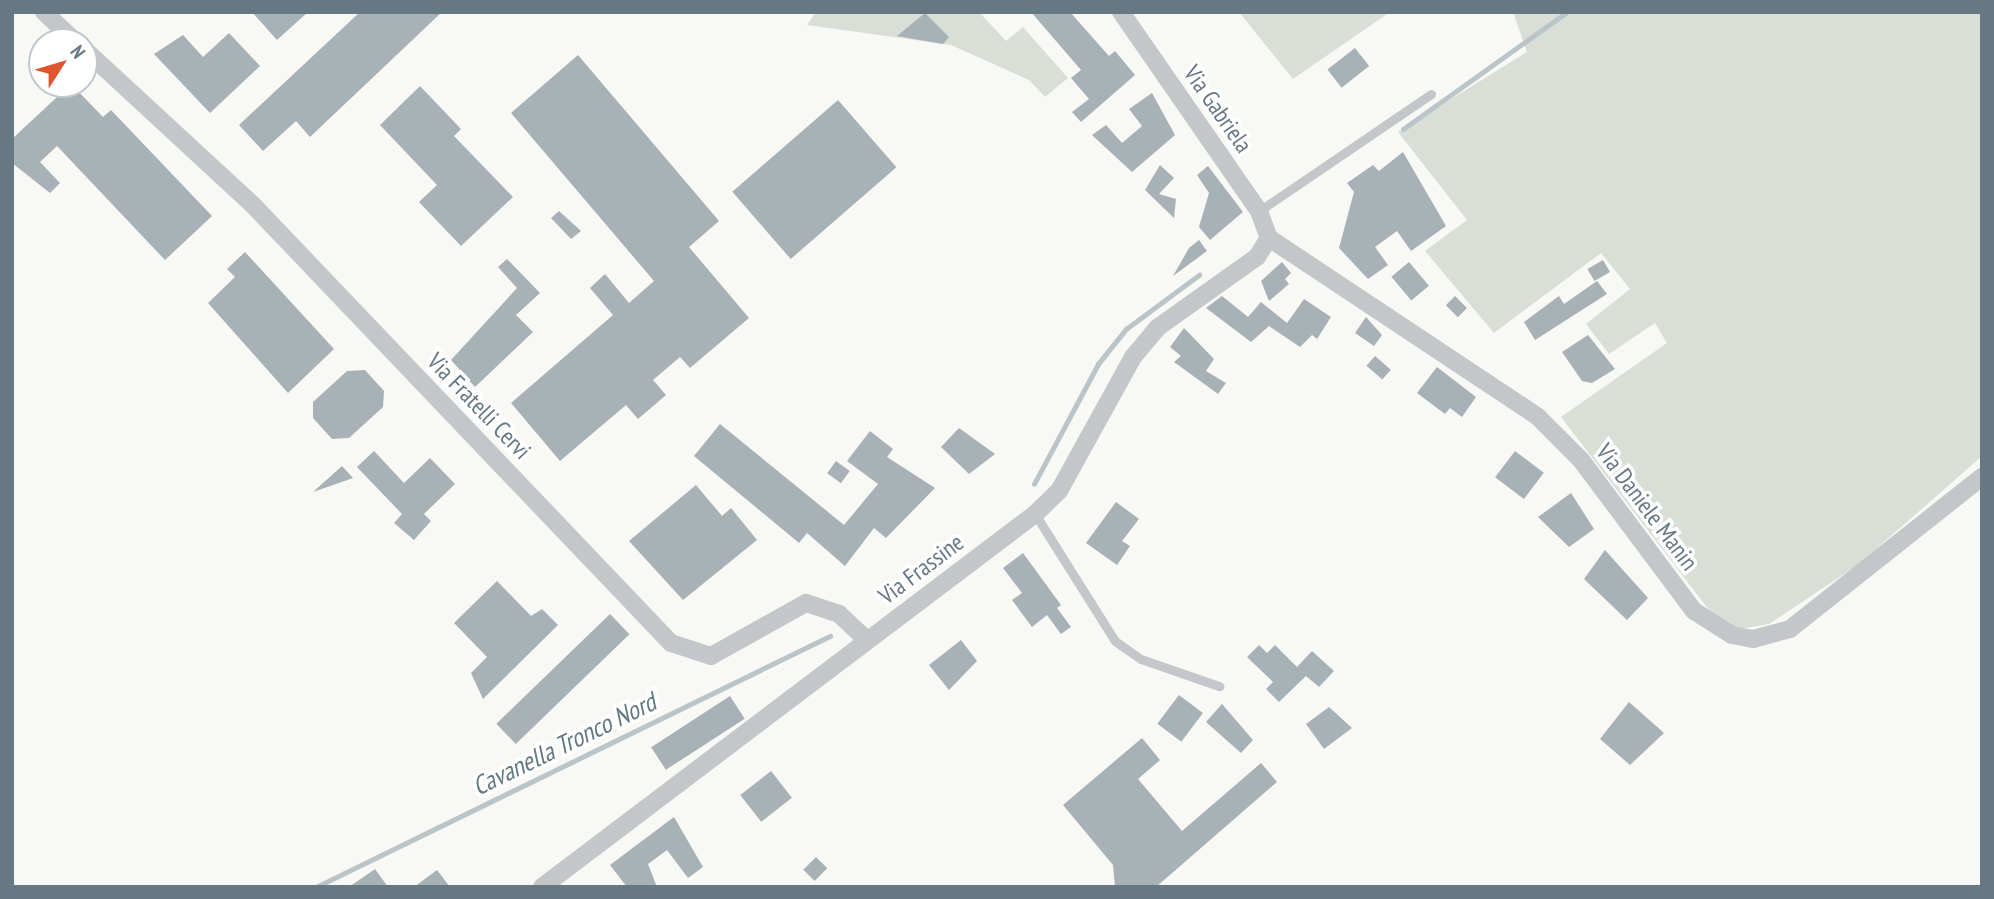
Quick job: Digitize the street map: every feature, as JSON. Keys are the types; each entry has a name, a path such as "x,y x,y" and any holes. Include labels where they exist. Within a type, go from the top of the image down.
{"street":[{"path":"44,12 61,28"},
{"name":"Via Gabriela","path":"1121,12 1259,211 1269,238"},
{"name":"Via Fratelli Cervi","path":"98,62 252,204 671,643 711,656 806,603 839,614 867,640"},
{"name":"Via Frassine","path":"542,887 1035,514 1059,491 1149,338 1257,257 1269,238"},
{"name":"Via Daniele Manin","path":"1269,238 1538,417 1581,460 1695,611 1732,635 1753,639 1790,629 1982,477"}],"lane":[{"path":"1259,211 1431,94"},
{"path":"1035,514 1115,641 1141,659 1219,686"}],"shaded area":[{"path":"816,12 979,12 1006,41 1023,27 1068,78 1045,97 1029,80 951,45 807,25"},
{"path":"1239,12 1390,12 1293,79"},
{"path":"1513,12 1982,12 1982,456 1859,564 1769,624 1734,630 1709,610 1561,417 1667,343 1655,323 1609,354 1586,324 1630,289 1601,253 1494,333 1425,251 1467,220 1398,132 1527,52"}],"building":[{"path":"252,12 308,12 277,40"},
{"path":"360,12 442,12 310,137 296,121 263,151 239,125"},
{"path":"1031,12 1070,12 1109,56 1115,51 1135,75 1081,122 1072,112 1089,99 1071,78 1081,70"},
{"path":"925,13 949,37 943,44 897,36"},
{"path":"229,33 260,66 210,113 154,54 183,35 203,57"},
{"path":"1355,48 1369,66 1342,88 1327,70"},
{"path":"578,55 719,221 689,247 749,318 690,368 680,357 653,380 666,395 638,419 626,405 560,461 511,403 613,315 590,288 605,274 629,303 654,281 511,113"},
{"path":"420,86 461,129 454,136 513,197 461,246 419,202 437,185 380,125"},
{"path":"1152,93 1175,135 1132,172 1092,135 1106,125 1122,143 1142,126 1129,109"},
{"path":"56,98 85,98 103,117 111,110 212,216 165,260 57,146 40,162 60,183 50,193 12,163 12,139"},
{"path":"838,100 896,167 791,259 732,192"},
{"path":"1403,152 1446,226 1411,251 1397,231 1375,247 1388,265 1368,279 1339,248 1354,192 1347,183 1373,165 1379,171"},
{"path":"1160,165 1174,178 1159,194 1176,199 1174,218 1145,190"},
{"path":"1208,166 1243,212 1210,240 1199,227 1209,193 1197,175"},
{"path":"559,211 581,231 571,239 551,218"},
{"path":"1199,240 1207,251 1173,276 1189,248"},
{"path":"245,252 334,349 288,393 208,303 235,277 227,269"},
{"path":"507,259 540,293 516,315 533,332 475,387 451,360 517,288 498,267"},
{"path":"1603,260 1610,272 1594,281 1587,269"},
{"path":"1282,262 1291,273 1285,279 1289,284 1269,301 1261,281"},
{"path":"1409,262 1429,286 1411,301 1391,277"},
{"path":"1597,281 1607,294 1535,340 1524,322 1559,296 1564,304"},
{"path":"1222,296 1248,317 1261,302 1287,323 1304,299 1331,317 1317,339 1312,335 1300,347 1269,326 1251,342 1206,308"},
{"path":"1455,296 1467,308 1458,317 1446,305"},
{"path":"1366,317 1382,335 1374,346 1355,333"},
{"path":"1184,328 1214,359 1206,371 1226,383 1218,394 1174,362 1181,356 1170,347"},
{"path":"1588,335 1615,369 1592,383 1582,381 1562,352"},
{"path":"1375,356 1391,370 1382,380 1366,366"},
{"path":"1437,367 1476,397 1462,417 1450,408 1445,414 1417,393"},
{"path":"365,370 384,391 383,407 349,438 332,439 313,418 313,402 347,371"},
{"path":"720,424 844,525 878,484 847,461 870,431 893,449 887,457 935,488 886,538 874,528 845,566 807,533 799,543 694,456"},
{"path":"959,428 995,454 969,474 941,447"},
{"path":"374,451 404,483 430,458 455,484 424,514 431,521 414,540 394,523 402,514 357,467"},
{"path":"1515,451 1544,473 1524,499 1495,477"},
{"path":"836,461 850,471 841,483 827,473"},
{"path":"342,466 353,478 313,492"},
{"path":"696,485 722,516 731,508 757,540 683,600 629,541"},
{"path":"1571,493 1594,529 1569,547 1538,517"},
{"path":"1116,502 1139,519 1122,541 1130,546 1117,565 1086,543"},
{"path":"1605,550 1648,598 1627,620 1584,579"},
{"path":"1023,553 1061,605 1057,608 1071,627 1061,634 1047,615 1032,627 1012,600 1022,593 1003,568"},
{"path":"497,581 531,616 542,609 558,625 483,699 471,673 487,657 454,623"},
{"path":"610,614 629,634 516,744 496,724"},
{"path":"961,640 977,661 949,690 929,665"},
{"path":"1259,645 1267,653 1275,645 1297,667 1312,651 1334,671 1319,687 1306,676 1279,702 1266,689 1273,682 1247,657"},
{"path":"1179,695 1203,713 1181,742 1157,724"},
{"path":"730,696 745,719 666,770 651,747"},
{"path":"1629,702 1664,733 1630,765 1600,739"},
{"path":"1222,704 1253,740 1241,753 1206,722"},
{"path":"1329,707 1352,728 1324,749 1306,724"},
{"path":"1142,738 1160,760 1138,779 1182,831 1261,763 1277,782 1156,887 1115,887 1113,865 1063,805"},
{"path":"771,771 792,798 761,822 740,795"},
{"path":"674,817 703,867 688,878 667,850 648,864 657,887 627,887 610,865"},
{"path":"816,857 827,868 815,881 803,870"},
{"path":"375,869 388,887 349,887"},
{"path":"437,870 450,887 414,887"}],"waterway":[{"name":"Cavanella Tronco Nord","path":"1403,129 1567,12"},
{"name":"Cavanella Tronco Nord","path":"1034,484 1098,364 1126,329 1199,275"},
{"name":"Cavanella Tronco Nord","path":"316,887 830,636"}]}
